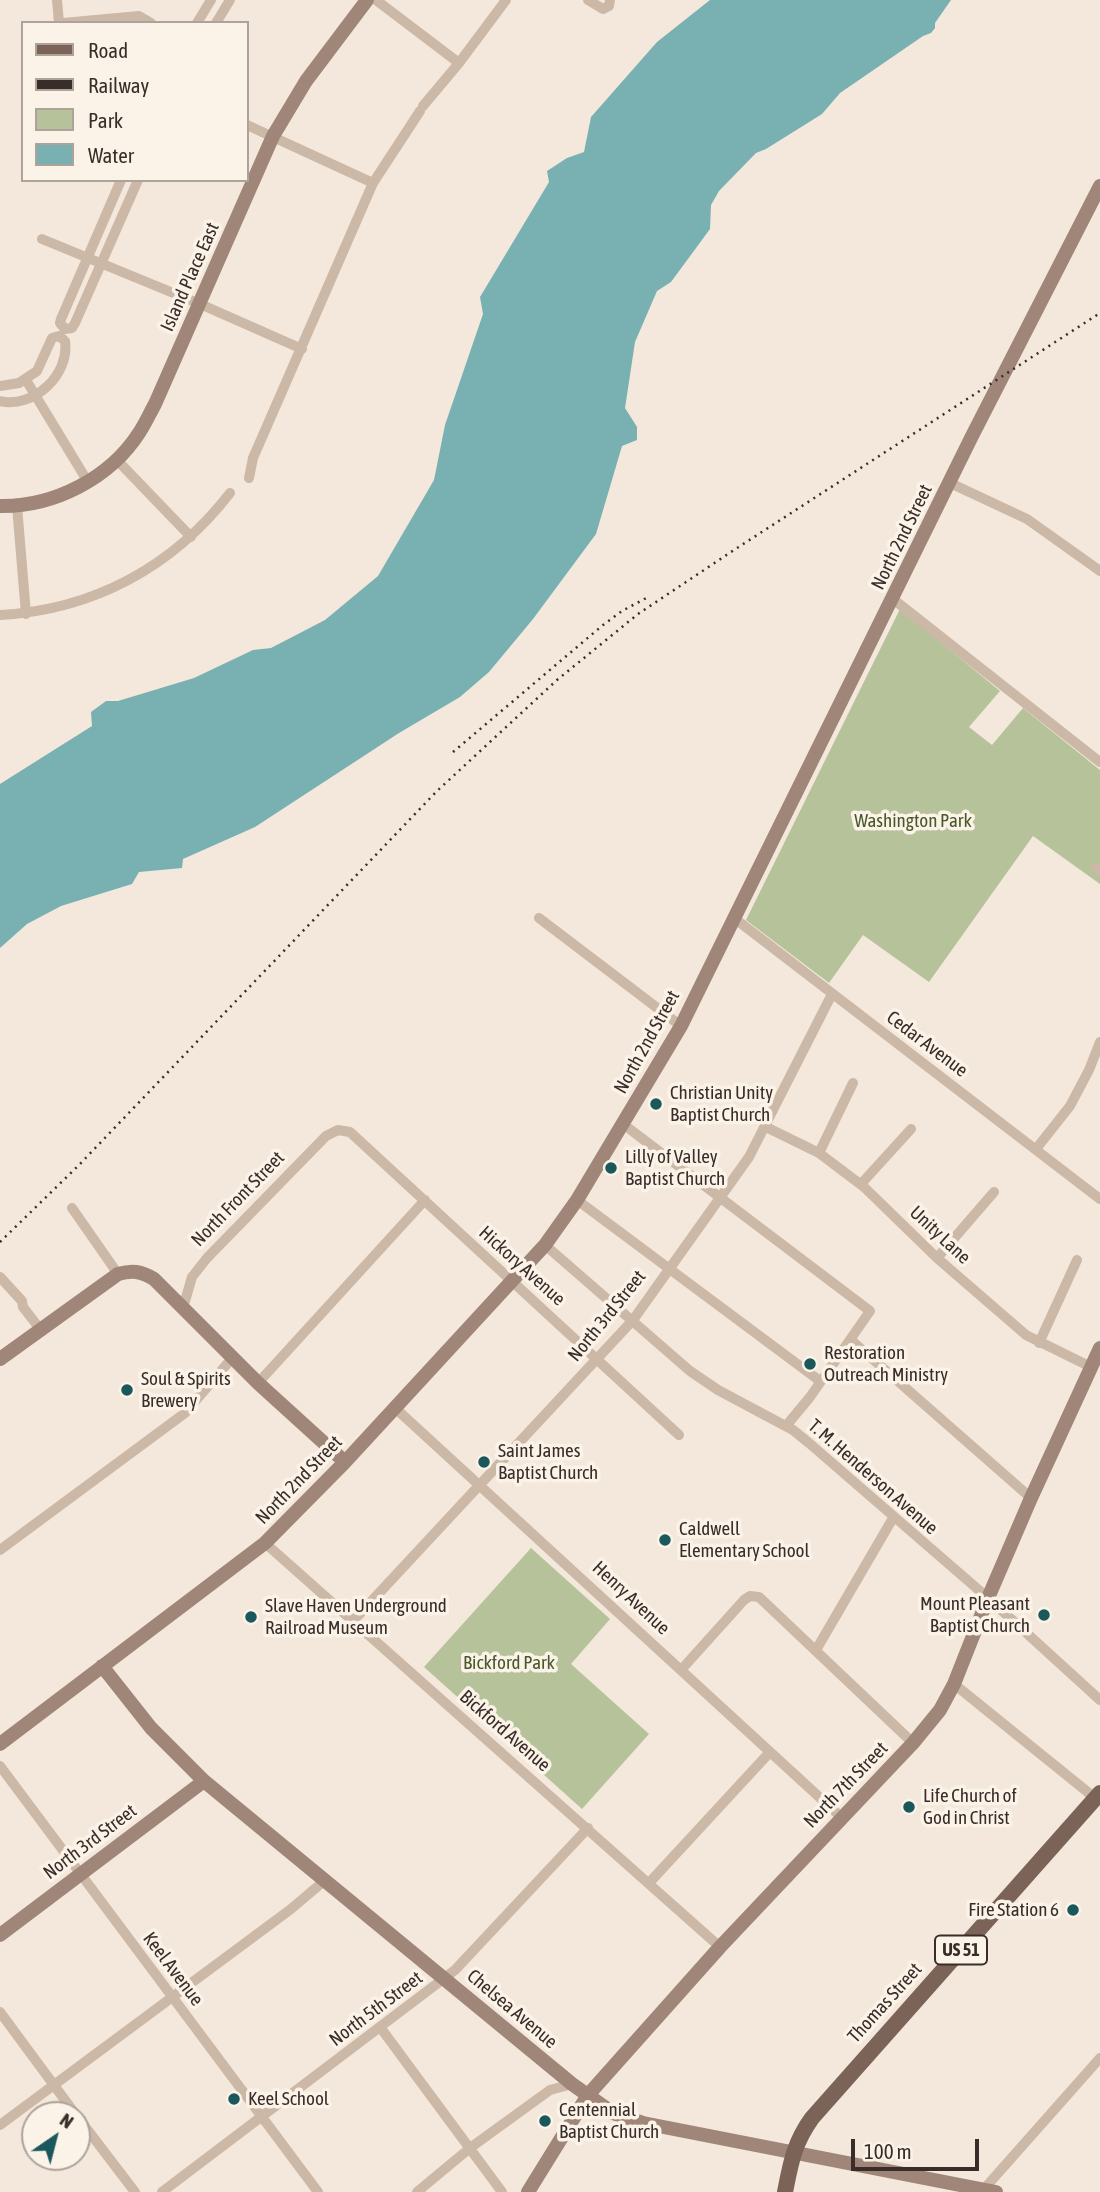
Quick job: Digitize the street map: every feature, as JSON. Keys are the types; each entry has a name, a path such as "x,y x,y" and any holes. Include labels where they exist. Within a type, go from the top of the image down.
{"main road":[{"name":"Island Place East","path":"0,506 17,506 60,495 88,482 117,460 145,424 273,136 306,81 367,0"},
{"name":"North 2nd Street","path":"0,1744 265,1543 345,1462 513,1281 545,1245 577,1200 681,1026 1100,187"},
{"path":"0,1359 118,1274 129,1271 145,1273 258,1383 345,1462"},
{"name":"North 7th Street","path":"528,2192 588,2095 720,1947 913,1743 940,1710 954,1684 1031,1498 1100,1348"},
{"name":"Chelsea Avenue","path":"102,1666 151,1728 204,1781 572,2084 613,2113 643,2123 990,2191"},
{"name":"North 3rd Street","path":"0,1935 204,1781"},
{"name":"Thomas Street","path":"785,2192 792,2152 799,2136 822,2106 1098,1796"}],"street":[{"path":"57,0 61,21"},
{"path":"198,21 211,0"},
{"path":"217,21 230,0"},
{"path":"376,0 459,63"},
{"path":"249,478 254,458 373,183 421,109 506,0"},
{"path":"588,0 603,9 609,6 610,0"},
{"path":"83,21 139,16 148,21"},
{"path":"248,125 373,183"},
{"path":"120,182 61,319 60,323 65,329 72,328 75,323 137,182"},
{"path":"42,239 302,349"},
{"path":"0,386 26,380 37,372 52,338 59,336 65,341 66,349 56,376 36,396 15,403 0,401"},
{"path":"26,380 88,482"},
{"path":"117,460 191,537"},
{"path":"950,483 1027,519 1100,571"},
{"path":"0,615 62,608 121,586 148,570 191,537 212,517 230,493"},
{"path":"17,506 26,614"},
{"path":"893,598 1100,762"},
{"path":"539,918 681,1026"},
{"name":"Cedar Avenue","path":"734,918 1100,1199"},
{"name":"North 3rd Street","path":"354,1620 633,1320 749,1157 832,994"},
{"path":"1036,1149 1070,1106 1100,1042"},
{"path":"819,1153 853,1083"},
{"path":"623,1124 870,1311 810,1397 786,1426"},
{"name":"Unity Lane","path":"766,1127 819,1153 860,1184 937,1258 1026,1335 1091,1367"},
{"path":"860,1184 911,1129"},
{"name":"Hickory Avenue","path":"338,1130 350,1132 679,1435"},
{"name":"North Front Street","path":"181,1306 192,1277 207,1258 326,1136 338,1130"},
{"path":"937,1258 994,1192"},
{"path":"258,1383 425,1200"},
{"path":"577,1200 820,1381"},
{"path":"72,1208 118,1274"},
{"name":"T. M. Henderson Avenue","path":"545,1245 690,1371 718,1390 786,1426 808,1443 988,1598 1100,1700"},
{"path":"1039,1343 1077,1260"},
{"path":"0,1277 22,1301 23,1307 40,1329"},
{"path":"851,1340 1031,1498"},
{"path":"0,1549 185,1413 233,1357"},
{"name":"Henry Avenue","path":"394,1407 841,1817"},
{"path":"816,1650 893,1518"},
{"name":"Bickford Avenue","path":"265,1543 720,1947"},
{"path":"681,1670 744,1600 750,1596 758,1597 913,1743"},
{"path":"954,1684 1098,1796"},
{"path":"649,1883 770,1752"},
{"name":"Keel Avenue","path":"0,1766 318,2192"},
{"name":"North 5th Street","path":"162,2192 445,1979 588,1828"},
{"path":"0,2125 292,1909 324,1881"},
{"path":"0,2012 66,2101"},
{"path":"380,2027 502,2192"},
{"path":"990,2191 1100,2058"},
{"path":"549,2065 552,2081 550,2090"},
{"path":"417,2192 470,2148 550,2090 572,2084"},
{"path":"91,2134 135,2192"}],"green space":[{"name":"Washington Park","path":"900,609 1000,691 969,727 992,745 1023,708 1100,770 1100,884 1033,836 929,982 863,935 829,983 746,920"},
{"name":"Bickford Park","path":"531,1548 610,1619 571,1664 649,1734 582,1809 424,1667"}],"water":[{"path":"710,0 951,0 931,33 840,93 822,114 756,153 719,191 711,205 710,229 671,282 657,291 635,342 625,408 637,427 637,440 622,446 596,534 533,619 489,672 460,697 399,733 255,827 183,859 182,868 139,872 132,884 61,906 27,924 0,948 0,784 92,726 91,712 106,701 118,701 194,678 253,650 271,648 325,620 378,576 434,480 445,425 483,314 480,297 549,182 547,171 567,158 584,152 591,117 657,42"}],"railway":[{"path":"0,1242 79,1165 437,791 557,680 638,614 1100,313"},
{"path":"453,752 603,625 650,596"}],"place":[{"name":"Christian Unity Baptist Church","path":"656,1104"},
{"name":"Lilly of Valley Baptist Church","path":"611,1168"},
{"name":"Restoration Outreach Ministry","path":"810,1364"},
{"name":"Soul & Spirits Brewery","path":"127,1390"},
{"name":"Saint James Baptist Church","path":"484,1462"},
{"name":"Caldwell Elementary School","path":"665,1540"},
{"name":"Mount Pleasant Baptist Church","path":"1044,1615"},
{"name":"Slave Haven Underground Railroad Museum","path":"251,1617"},
{"name":"Life Church of God in Christ","path":"909,1807"},
{"name":"Fire Station 6","path":"1073,1910"},
{"name":"Keel School","path":"234,2099"},
{"name":"Centennial Baptist Church","path":"545,2121"}]}
